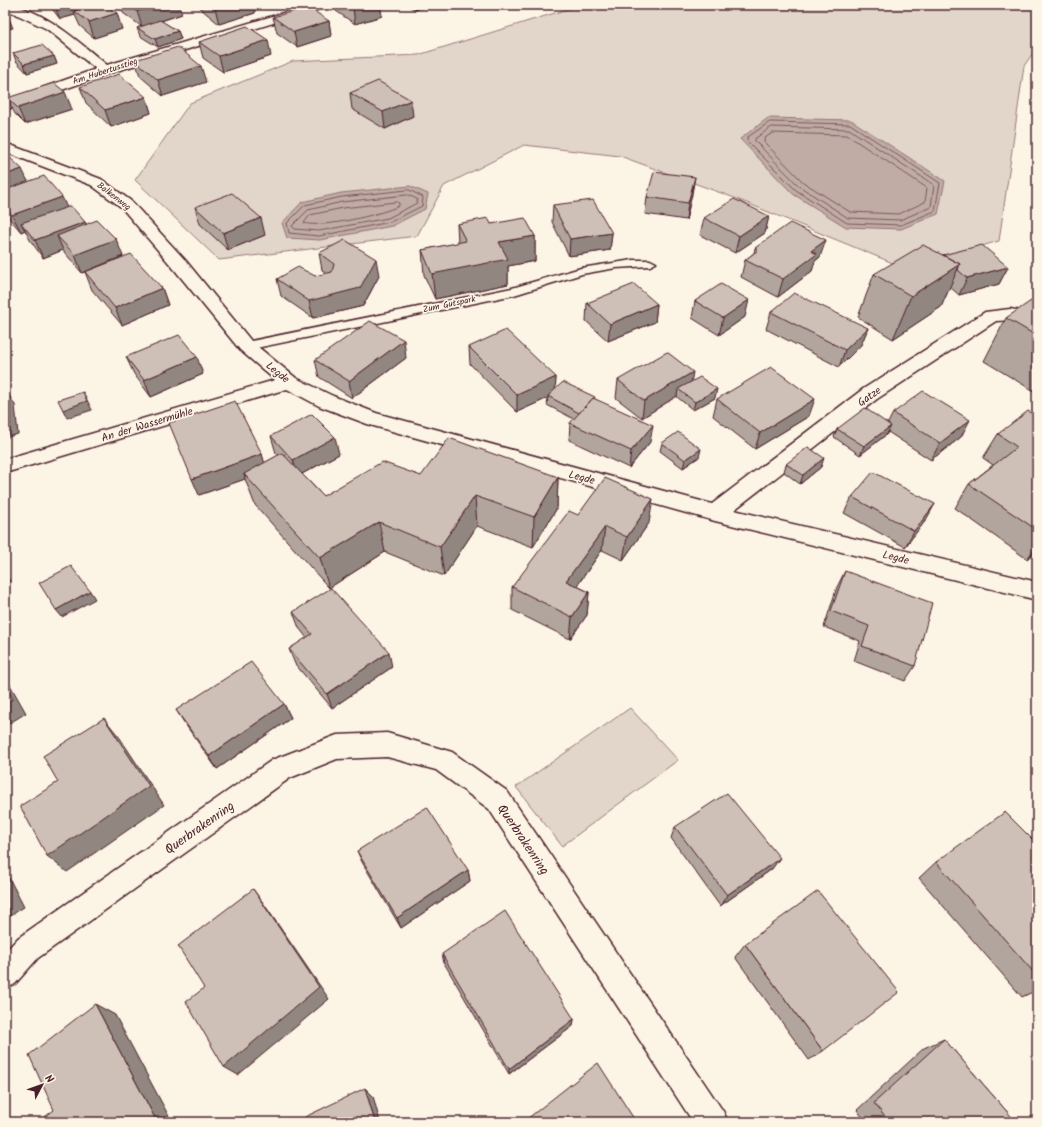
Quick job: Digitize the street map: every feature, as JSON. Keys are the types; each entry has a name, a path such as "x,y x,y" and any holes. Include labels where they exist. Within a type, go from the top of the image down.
{"street":[{"path":"5,5 51,26 105,70"},
{"name":"Am Hubertusstieg","path":"5,106 105,70 322,5"},
{"name":"Balkenweg","path":"5,147 96,182 126,204 180,265"},
{"name":"Legde","path":"180,265 246,346 288,382 326,401 370,418 715,513 1037,591"},
{"name":"Gatze","path":"715,513 870,394 991,316 1006,313 1025,317 1037,324"},
{"name":"An der Wassermühle","path":"5,466 288,382"},
{"name":"Querbrakenring","path":"5,974 28,948 281,769 337,747 387,745 444,760 498,800 712,1122"}],"lane":[{"name":"Zum Gutspark","path":"246,346 514,291 551,279 627,262 650,263"}],"shaded area":[{"path":"581,5 1037,5 1037,47 1024,66 999,241 905,268 732,197 620,156 524,145 444,186 417,236 219,260 135,180 190,103 293,61 418,55"},
{"path":"630,708 678,760 562,846 516,787"}],"water":[{"path":"768,118 851,120 945,181 938,214 901,229 846,227 793,194 740,139"},
{"path":"410,186 428,194 425,209 392,226 320,240 287,238 282,223 302,202 341,193"}],"building":[{"path":"93,5 105,5 117,13 89,22 74,11"},
{"path":"129,5 157,5 137,11"},
{"path":"211,5 226,5 215,8"},
{"path":"348,5 363,5 353,8"},
{"path":"308,7 329,21 294,32 273,17"},
{"path":"160,20 178,31 155,39 137,28"},
{"path":"247,26 268,40 219,56 199,42"},
{"path":"42,45 54,56 24,64 13,53"},
{"path":"178,47 201,66 158,80 135,60"},
{"path":"119,74 146,97 105,110 80,87"},
{"path":"378,81 411,100 383,112 350,93"},
{"path":"54,83 65,92 18,108 7,98"},
{"path":"5,153 22,169 5,175"},
{"path":"654,172 695,177 688,203 647,197"},
{"path":"44,176 62,197 12,215 5,206 5,190"},
{"path":"232,193 261,218 223,233 195,207"},
{"path":"734,199 769,216 739,236 704,218"},
{"path":"593,200 612,233 570,239 553,205"},
{"path":"71,206 85,222 35,240 21,223"},
{"path":"488,218 491,224 525,218 535,236 499,242 508,259 432,274 422,250 466,241 457,224"},
{"path":"97,220 116,239 75,255 57,236"},
{"path":"790,223 826,240 811,251 817,254 783,279 745,260 758,250 755,248"},
{"path":"345,240 376,259 360,288 309,301 277,279 298,267 315,276 332,272 334,264 319,253"},
{"path":"923,245 960,264 911,296 874,274"},
{"path":"982,245 1008,267 967,278 958,270 960,264 943,255"},
{"path":"131,254 162,288 115,308 85,272"},
{"path":"634,284 657,304 610,324 587,303"},
{"path":"721,284 749,300 723,318 695,301"},
{"path":"794,293 868,328 845,350 771,312"},
{"path":"1031,301 1037,305 1037,336 1006,318"},
{"path":"370,321 404,340 349,381 315,360"},
{"path":"506,330 556,377 517,395 469,347"},
{"path":"179,335 197,357 144,380 126,357"},
{"path":"667,352 693,372 644,401 618,380"},
{"path":"771,367 815,399 760,433 717,399"},
{"path":"700,377 717,389 695,402 678,389"},
{"path":"563,382 595,397 594,399 593,398 579,413 548,396"},
{"path":"923,391 970,420 940,443 893,413"},
{"path":"5,392 8,417 5,418"},
{"path":"83,392 87,401 63,410 58,400"},
{"path":"593,398 653,425 631,451 570,423"},
{"path":"235,401 262,454 192,479 169,423"},
{"path":"865,408 891,426 864,446 837,429"},
{"path":"1028,411 1037,416 1037,530 969,484 1017,447 998,434"},
{"path":"312,414 335,437 293,460 271,436"},
{"path":"678,432 701,449 685,460 662,443"},
{"path":"449,438 558,477 534,517 475,496 440,547 379,522 320,558 244,474 282,453 323,496 382,462 421,476"},
{"path":"808,447 824,458 803,475 786,464"},
{"path":"873,472 935,504 914,531 852,497"},
{"path":"605,478 653,499 627,537 605,527 566,581 589,592 572,617 512,587 569,511 578,515"},
{"path":"71,566 90,591 56,610 39,583"},
{"path":"845,571 932,603 915,666 862,646 869,626 831,611"},
{"path":"331,588 389,652 327,694 289,649 312,634 293,612"},
{"path":"251,662 284,704 209,756 176,710"},
{"path":"5,685 13,699 5,704"},
{"path":"104,718 149,786 47,856 20,806 58,782 43,756"},
{"path":"727,793 780,858 727,895 675,827"},
{"path":"427,807 468,870 397,918 357,851"},
{"path":"1005,812 1037,844 1037,976 936,862"},
{"path":"253,889 319,987 224,1067 186,1002 204,988 178,946"},
{"path":"818,891 899,992 823,1051 745,944"},
{"path":"505,911 574,1019 509,1069 442,954"},
{"path":"95,1004 157,1122 38,1122 54,1110 29,1055"},
{"path":"944,1039 1016,1122 889,1122 874,1103"},
{"path":"598,1063 636,1122 528,1122 527,1119"},
{"path":"365,1088 375,1122 306,1122 305,1117"}]}
